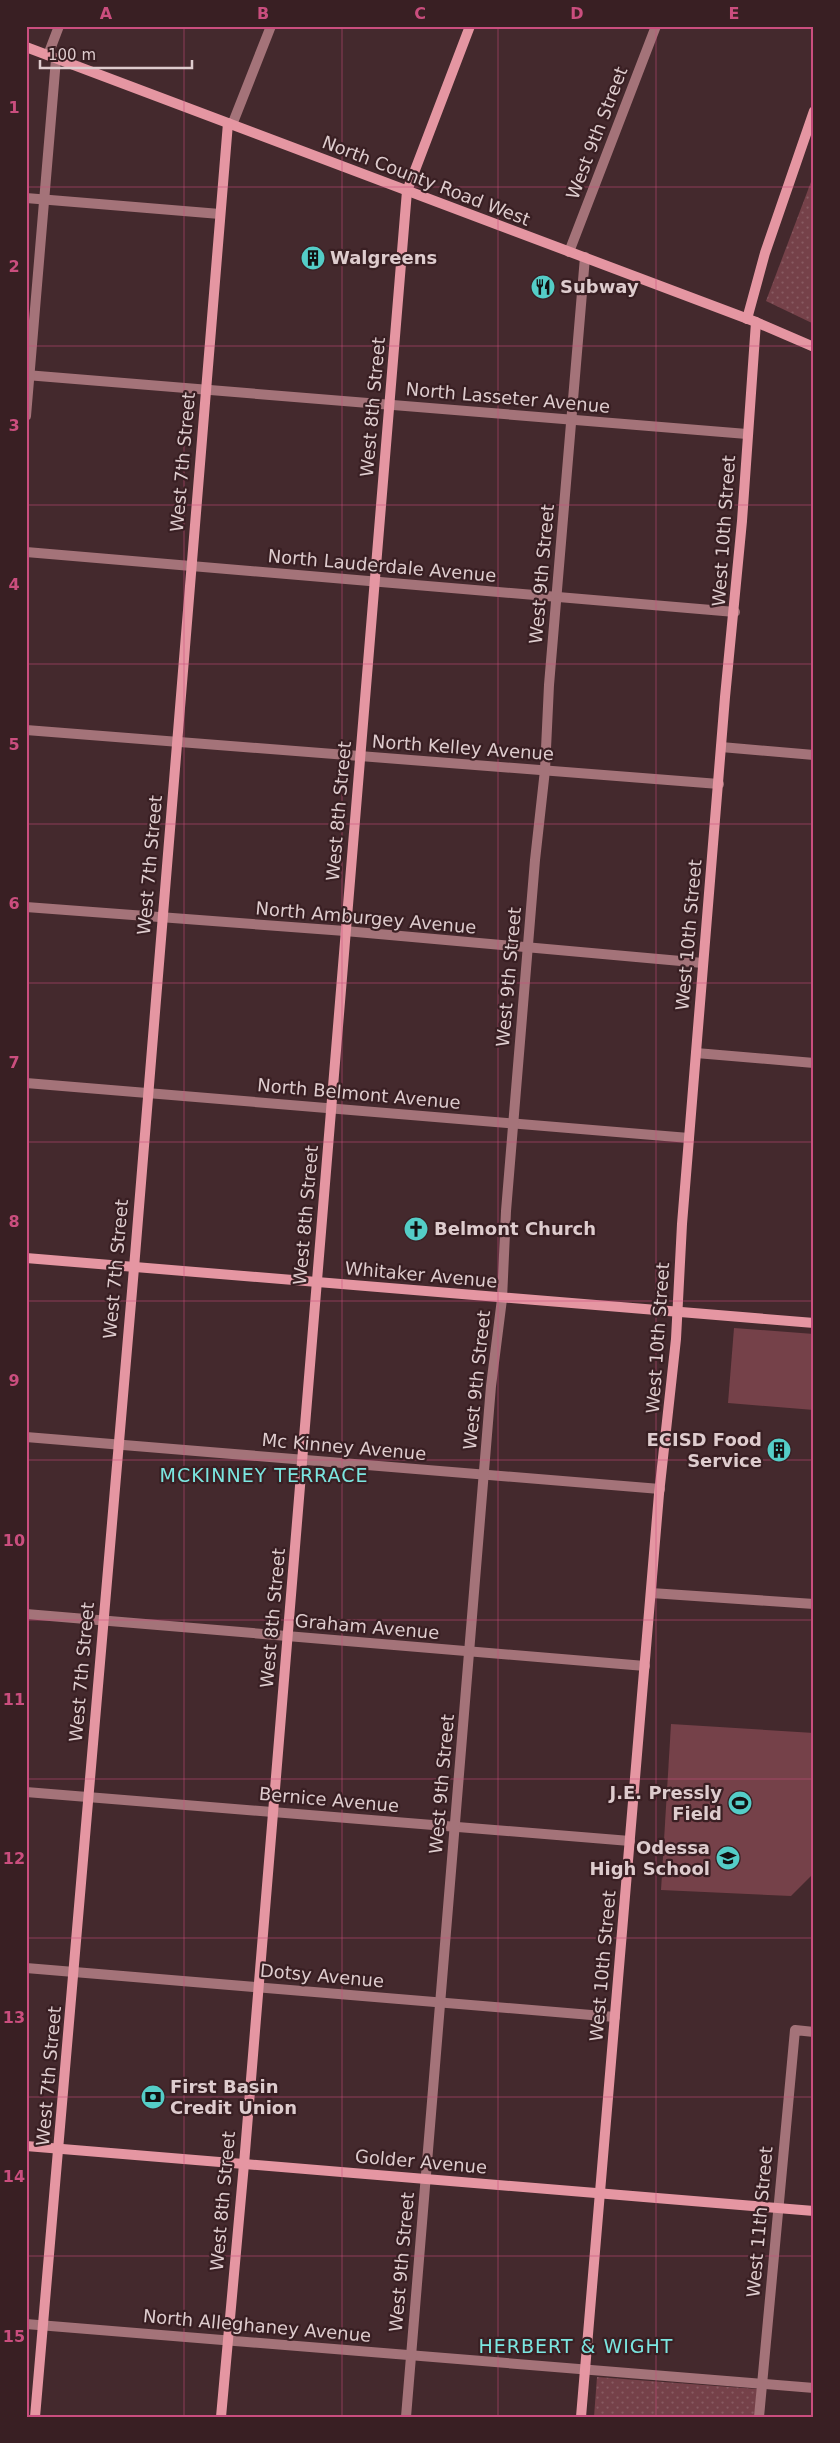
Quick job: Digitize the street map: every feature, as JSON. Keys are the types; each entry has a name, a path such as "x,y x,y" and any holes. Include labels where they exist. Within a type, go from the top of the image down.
{"street":[{"path":"26,416 44,200 52,57 59,26"},
{"name":"West 7th Street","path":"35,2417 134,1268 220,214 230,124 271,26"},
{"name":"West 8th Street","path":"221,2417 244,2164 407,191 470,26"},
{"name":"West 9th Street","path":"569,252 656,26"},
{"name":"North County Road West","path":"26,47 752,320 814,347"},
{"name":"West 10th Street","path":"581,2417 660,1489 677,1312 689,1138 721,747 735,612 747,434 752,320 765,253 814,111"},
{"path":"26,198 220,214"},
{"name":"West 9th Street","path":"406,2417 484,1475 502,1299 527,948 545,770 549,685 558,597 585,258"},
{"name":"North Lasseter Avenue","path":"28,375 747,434"},
{"name":"North Lauderdale Avenue","path":"26,552 735,612"},
{"name":"North Kelley Avenue","path":"26,730 719,784"},
{"path":"721,747 814,755"},
{"name":"North Amburgey Avenue","path":"26,907 703,963"},
{"path":"696,1053 814,1063"},
{"name":"North Belmont Avenue","path":"26,1083 689,1138"},
{"name":"Whitaker Avenue","path":"26,1258 502,1299 814,1323"},
{"name":"Mc Kinney Avenue","path":"26,1437 660,1489"},
{"path":"651,1593 814,1604"},
{"name":"Graham Avenue","path":"26,1614 645,1666"},
{"name":"Bernice Avenue","path":"26,1792 630,1841"},
{"name":"Dotsy Avenue","path":"26,1968 615,2017"},
{"name":"West 11th Street","path":"759,2417 795,2030 814,2032"},
{"name":"Golder Avenue","path":"26,2146 814,2211"},
{"name":"North Alleghaney Avenue","path":"26,2324 814,2388"}],"shaded area":[{"path":"814,174 814,324 766,301"},
{"path":"734,1328 814,1334 814,1410 728,1403"},
{"name":"J.E. Pressly Field","path":"671,1724 814,1733 814,1873 791,1896 661,1890"},
{"path":"597,2377 757,2389 755,2417 594,2417"}],"place":[{"name":"Walgreens","path":"313,258"},
{"name":"Subway","path":"543,287"},
{"name":"Belmont Church","path":"416,1229"},
{"name":"ECISD Food Service","path":"779,1450"},
{"name":"J.E. Pressly Field","path":"740,1803"},
{"name":"Odessa High School","path":"728,1858"},
{"name":"First Basin Credit Union","path":"153,2097"}],"district":[{"name":"MCKINNEY TERRACE","path":"264,1475"},
{"name":"HERBERT & WIGHT","path":"576,2346"}]}
